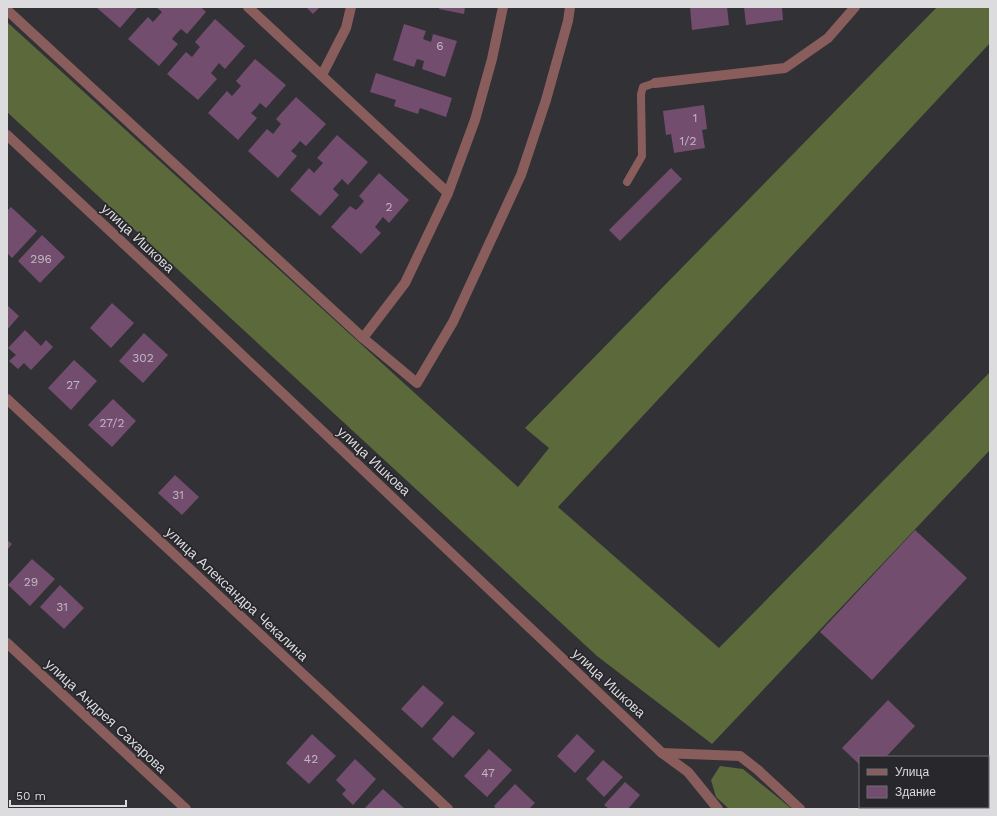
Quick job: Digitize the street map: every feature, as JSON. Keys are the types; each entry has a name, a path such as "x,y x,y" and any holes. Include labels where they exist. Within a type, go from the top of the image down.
{"street":[{"path":"248,7 448,193"},
{"path":"322,75 346,28 352,7"},
{"path":"363,338 405,283 448,193 475,120 492,59 503,7"},
{"path":"7,10 363,338 417,383 453,322 521,175 546,100 568,21 570,7"},
{"path":"655,83 785,68 828,38 855,7"},
{"name":"улица Ишкова","path":"7,135 172,288 662,753 688,772 718,809"},
{"name":"улица Александра Чекалина","path":"7,399 448,809"},
{"name":"улица Андрея Сахарова","path":"7,644 186,809"},
{"path":"662,753 740,756 758,770 800,809"}],"lane":[{"path":"627,182 642,156 641,94 643,87 655,83"}],"green space":[{"path":"937,7 990,7 990,43 558,507 719,648 990,372 990,450 712,744 597,656 7,112 7,22 518,487 549,448 525,428"},
{"path":"720,766 743,769 792,809 729,809 716,797 711,780"}],"building":[{"path":"96,7 138,7 120,28"},
{"path":"156,7 201,7 206,12 187,34 181,29 176,34 172,39 178,44 159,66 128,39 148,17 153,22 162,12"},
{"path":"306,7 320,7 313,14"},
{"path":"440,7 465,7 464,14 439,9"},
{"path":"690,7 727,7 729,25 692,30"},
{"path":"744,7 782,7 783,20 746,25"},
{"path":"215,19 245,46 225,69 219,63 211,73 217,79 198,100 167,74 186,52 192,57 200,47 195,42"},
{"path":"404,24 426,31 423,39 431,42 433,34 457,41 445,77 422,69 424,61 417,59 414,67 393,60"},
{"path":"255,59 286,85 266,108 260,103 251,113 257,118 238,140 208,113 227,91 232,96 241,86 236,81"},
{"path":"376,73 452,98 446,117 420,108 418,114 394,106 396,100 370,92"},
{"path":"296,97 326,124 306,146 300,141 291,151 297,156 278,178 248,151 267,129 273,134 281,124 276,119"},
{"path":"704,105 707,129 702,130 705,148 674,153 671,134 666,135 663,111"},
{"path":"337,135 368,162 348,185 342,179 333,189 339,195 320,216 290,190 309,168 314,173 323,163 317,158"},
{"path":"671,168 682,179 620,241 609,230"},
{"path":"379,173 409,200 389,223 383,217 375,227 381,233 361,254 331,227 350,206 356,210 360,206 364,201 359,196"},
{"path":"11,207 37,231 12,258 7,253 7,211"},
{"path":"42,235 65,257 40,283 18,261"},
{"path":"112,303 134,323 111,348 90,328"},
{"path":"7,305 19,316 7,330"},
{"path":"25,330 41,346 46,340 53,347 31,370 24,363 18,369 9,361 16,355 8,348"},
{"path":"144,333 168,355 143,383 119,361"},
{"path":"74,360 97,381 71,410 48,388"},
{"path":"113,399 136,421 112,447 88,425"},
{"path":"175,475 199,497 182,515 158,493"},
{"path":"915,530 967,578 872,680 820,632"},
{"path":"7,540 12,544 7,550"},
{"path":"32,559 55,579 30,606 8,585"},
{"path":"60,585 84,608 64,629 40,607"},
{"path":"423,685 444,703 422,728 401,709"},
{"path":"888,700 915,726 887,756 859,756 859,764 842,748"},
{"path":"453,715 475,733 453,758 432,739"},
{"path":"312,734 336,756 309,784 286,763"},
{"path":"577,734 595,751 575,773 557,756"},
{"path":"489,749 512,770 487,797 464,776"},
{"path":"355,759 376,779 353,805 342,794 346,790 336,780"},
{"path":"603,760 623,777 604,797 586,779"},
{"path":"625,782 640,795 628,809 609,809 604,805"},
{"path":"515,784 535,803 529,809 496,809 494,806"},
{"path":"383,789 405,809 364,809"}]}
